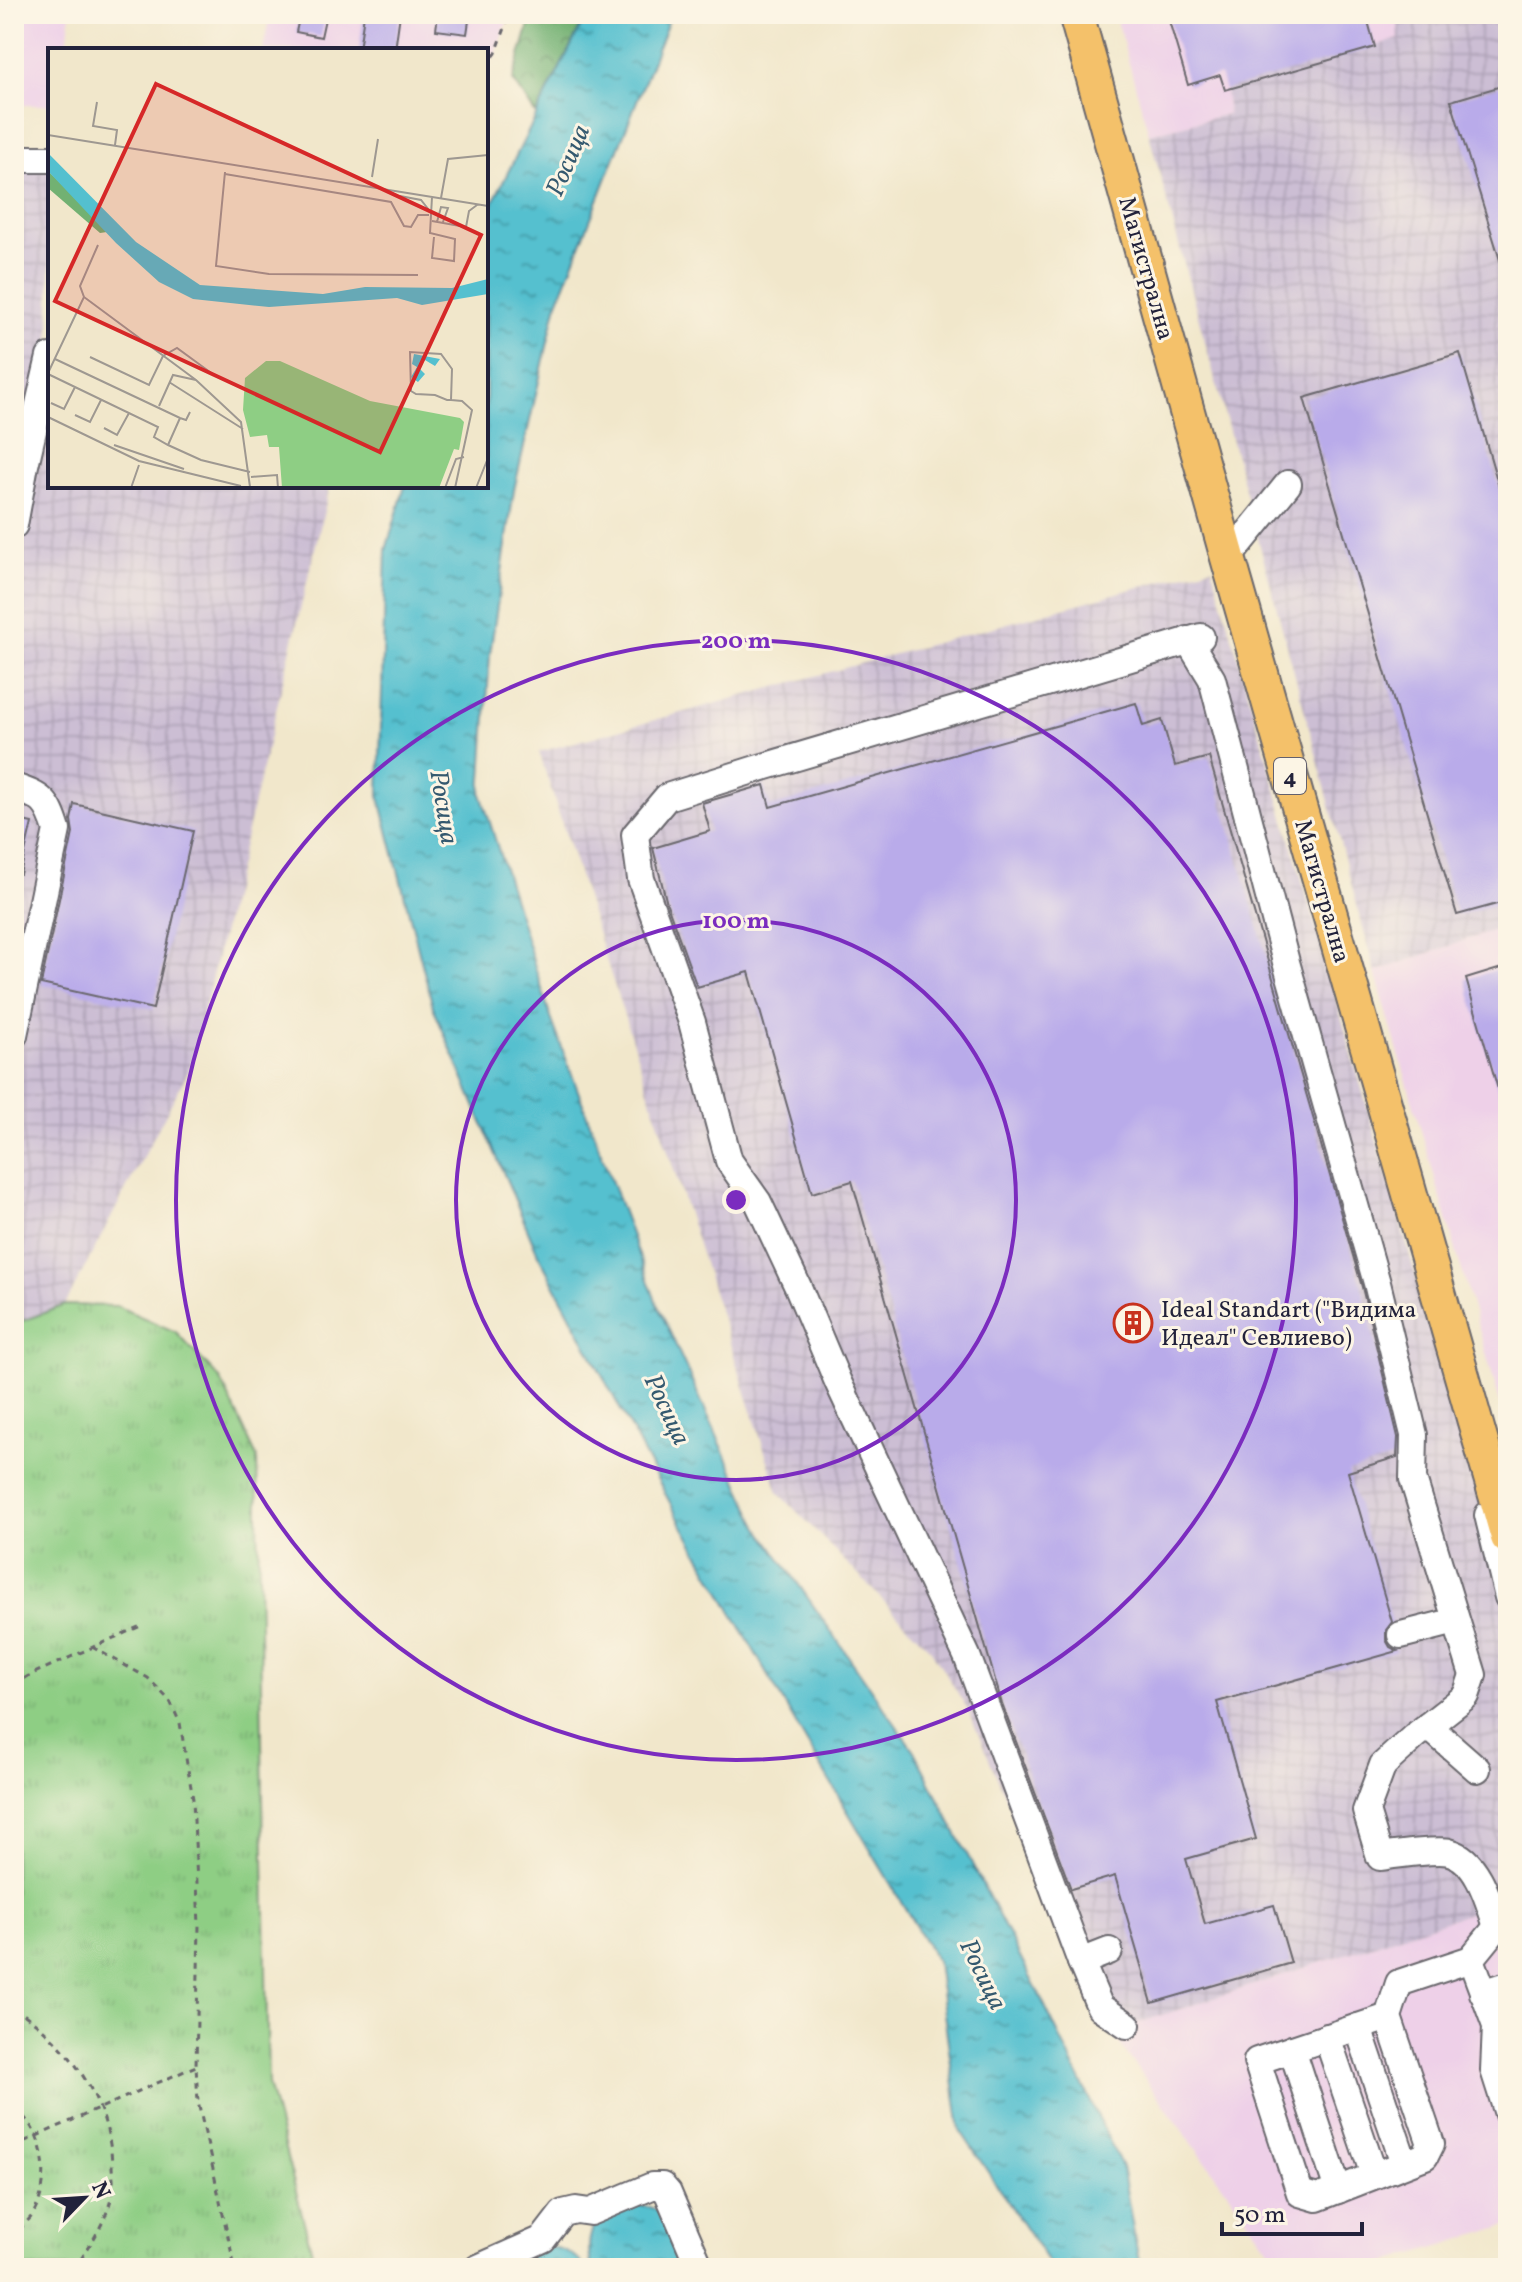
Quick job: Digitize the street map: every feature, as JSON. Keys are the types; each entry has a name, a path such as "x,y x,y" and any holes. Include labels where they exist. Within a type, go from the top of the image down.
{"main road":[{"name":"Магистрална","path":"1076,14 1228,558 1501,1492 1508,1537"}],"street":[{"path":"14,159 48,159"},
{"path":"14,525 48,366"},
{"path":"1228,558 1288,484"},
{"path":"1127,2025 1100,2007 967,1656 838,1382 758,1202 729,1161 692,1022 641,879 635,835 667,797 1195,639 1212,679 1286,962 1377,1283 1414,1435 1413,1479 1473,1675 1466,1696 1383,1765 1366,1811 1380,1857 1449,1852 1471,1864 1503,1925 1471,1959 1399,1983 1388,2017 1431,2144 1425,2156 1317,2198 1300,2193 1257,2061 1388,2017"},
{"path":"14,787 32,793 50,807 57,830 14,1035"},
{"path":"1501,1492 1488,1515 1508,1597"},
{"path":"1401,1635 1456,1621"},
{"path":"1428,1726 1477,1769"},
{"path":"1081,1962 1109,1951"},
{"path":"1471,1959 1496,1989 1502,2028 1494,2070 1508,2114"},
{"path":"1358,2027 1404,2163"},
{"path":"1327,2037 1374,2175"},
{"path":"1292,2049 1338,2190"},
{"path":"478,2268 543,2239 563,2213 576,2210 590,2212 652,2186 662,2186 668,2193 700,2268"}],"path":[{"path":"488,63 496,53 510,14"},
{"path":"14,1685 143,1625"},
{"path":"92,1647 148,1678 170,1701 180,1723 193,1799 199,1925 198,2102 235,2268"},
{"path":"14,2008 53,2037 81,2072 100,2108 112,2150 113,2190 98,2232 75,2268"},
{"path":"14,2146 196,2066"},
{"path":"14,2108 21,2113 36,2137 44,2162 42,2190 32,2215 14,2236"}],"shaded area":[{"path":"14,14 70,14 67,48 48,48 48,105 14,105"},
{"path":"270,14 510,14 496,53 488,63 488,48 263,48"},
{"path":"1115,14 1422,14 1398,21 1400,39 1225,90 1228,114 1149,134"},
{"path":"1422,14 1508,14 1508,925 1375,972 1149,134 1228,114 1225,90 1399,39 1398,21"},
{"path":"48,159 48,488 330,488 190,1068 65,1305 14,1324 14,160"},
{"path":"1212,567 1508,1597 1508,1900 1111,2032 1103,2021 967,1708 931,1650 778,1492 539,752"},
{"path":"1508,925 1508,1429 1375,972"},
{"path":"1508,1900 1508,2225 1368,2268 1283,2268 1111,2032"}],"green space":[{"path":"532,14 587,14 536,115 513,80"},
{"path":"65,1305 117,1306 176,1332 221,1380 257,1457 268,2084 316,2268 14,2268 14,1324"}],"water":[{"name":"Росица","path":"587,14 671,14 556,307 514,490 490,654 481,794 551,1018 657,1304 758,1526 914,1751 1044,2004 1122,2167 1138,2256 1147,2268 1052,2268 960,2130 937,1962 675,1512 538,1254 433,1007 379,795 386,550 404,488 488,488 488,220 494,200"},
{"path":"628,2204 651,2208 666,2220 677,2248 674,2268 592,2268 589,2246 594,2226 604,2215"},
{"path":"541,2246 566,2251 585,2268 508,2268"}],"building":[{"path":"300,14 326,14 321,37 296,32"},
{"path":"364,14 400,14 395,48 359,48"},
{"path":"438,14 470,14 467,34 436,30"},
{"path":"1167,14 1366,14 1375,47 1225,90 1220,75 1188,85"},
{"path":"1508,84 1508,272 1504,273 1451,101"},
{"path":"1460,353 1508,518 1508,901 1457,915 1304,398"},
{"name":"Ideal Standart (\"Видима Идеал\" Севлиево)","path":"1136,703 1143,726 1162,720 1175,766 1209,757 1362,1287 1398,1437 1397,1457 1348,1472 1392,1622 1386,1630 1386,1640 1390,1647 1398,1651 1217,1702 1256,1839 1186,1859 1205,1924 1274,1905 1291,1963 1152,2003 1115,1876 1071,1889 1002,1704 852,1181 812,1193 749,972 697,987 667,904 653,848 710,831 702,803 764,785 770,807"},
{"path":"74,804 193,831 153,1009 41,984 73,833 71,820"},
{"path":"14,819 32,823 20,874 14,874"},
{"path":"1508,966 1508,1109 1504,1110 1466,979"}],"place":[{"name":"Ideal Standart (\"Видима Идеал\" Севлиево)","path":"1133,1323"}]}
